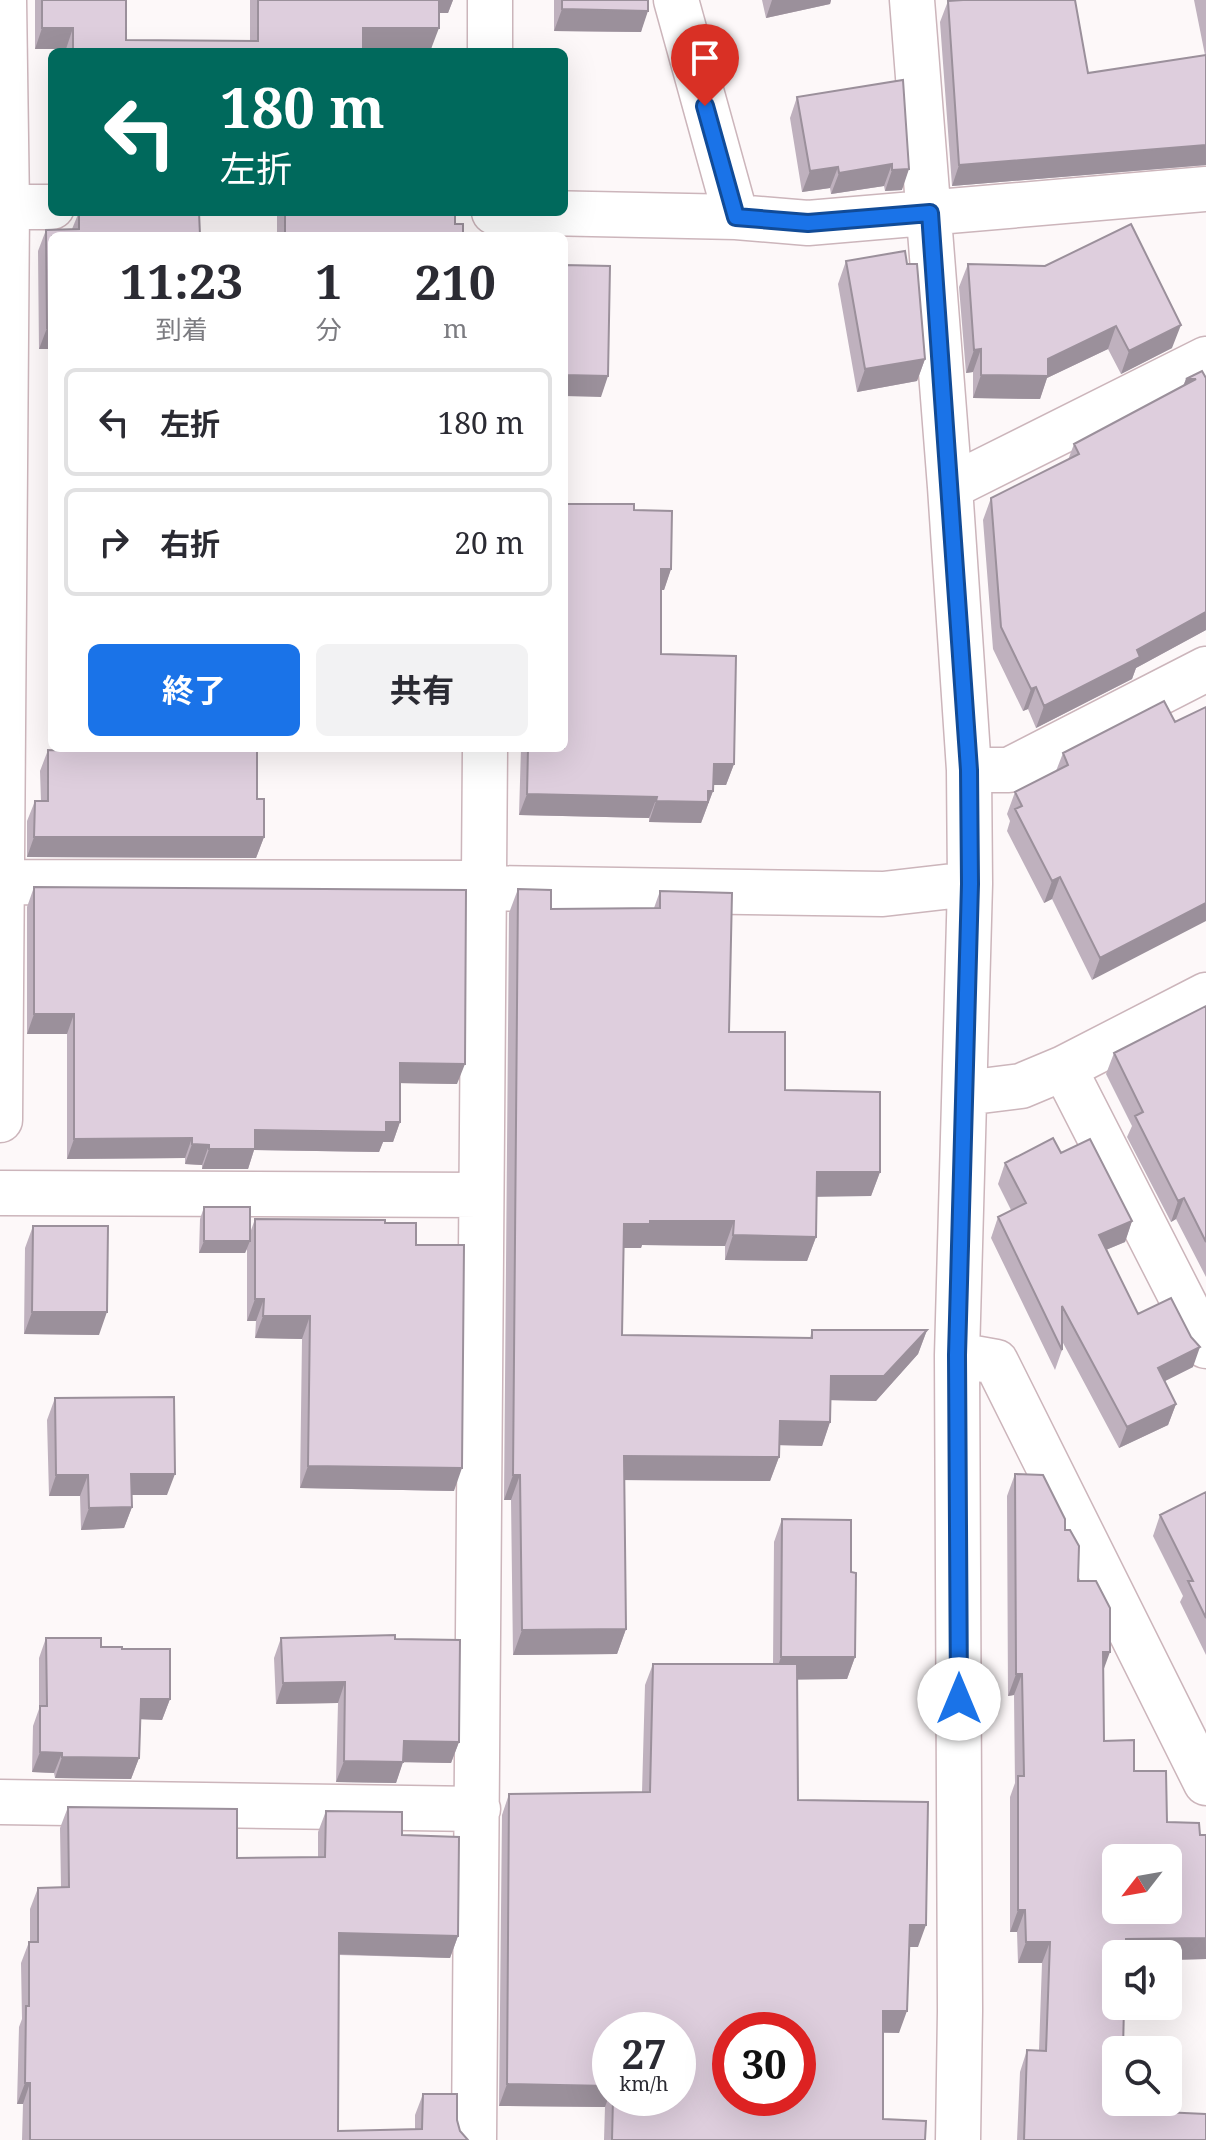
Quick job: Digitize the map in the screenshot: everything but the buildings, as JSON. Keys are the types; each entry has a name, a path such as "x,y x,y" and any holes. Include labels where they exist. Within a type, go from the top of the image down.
{"street":[{"path":"0,1120 4,0"},
{"path":"490,0 490,48"},
{"path":"676,0 736,217"},
{"path":"912,0 969,770 970,884 957,1355 958,2140"},
{"path":"568,214 736,217 932,238 1206,189"},
{"path":"4,212 48,207"},
{"path":"950,487 1206,359"},
{"path":"969,770 1009,770 1206,669"},
{"path":"474,2140 485,752"},
{"path":"0,882 483,886 883,894 970,884"},
{"path":"965,1093 1021,1086 1064,1068 1206,995"},
{"path":"1064,1068 1206,1346"},
{"path":"0,1170 0,1225"},
{"path":"0,1193 481,1195"},
{"path":"957,1355 996,1362 1206,1783"},
{"path":"0,1802 478,1809"}],"route":[{"path":"705,106 736,217 808,223 930,213 969,770 970,884 957,1355 959,1699"}]}
